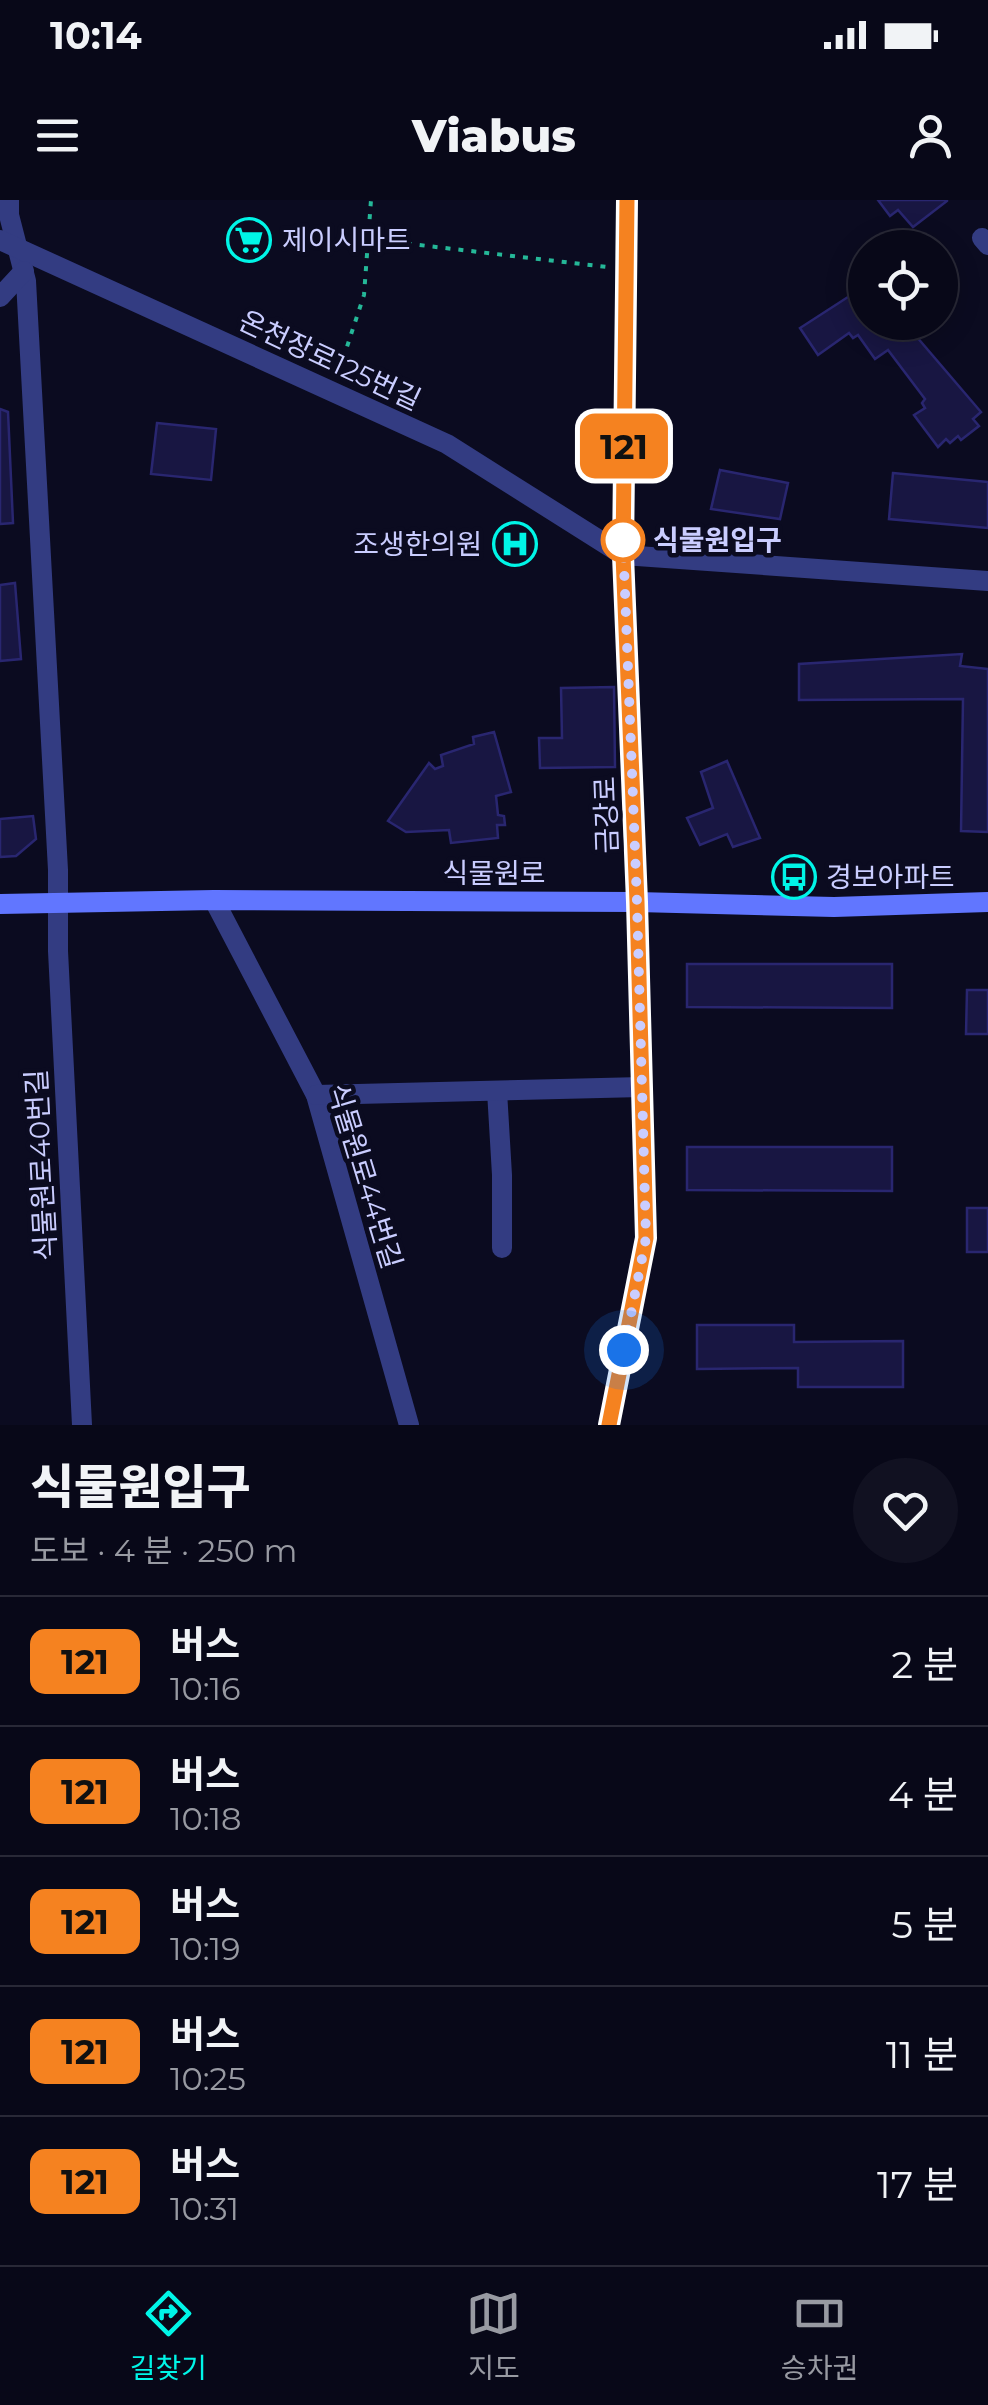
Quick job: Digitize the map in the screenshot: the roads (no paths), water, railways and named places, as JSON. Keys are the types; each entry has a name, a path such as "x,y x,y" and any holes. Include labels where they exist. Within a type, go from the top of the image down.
{"main road":[{"name":"금강로","path":"609,1425 646,1238 623,555 626,200"},
{"name":"식물원로","path":"0,904 214,900 834,907 988,902"}],"street":[{"name":"식물원로40번길","path":"9,200 10,244 24,271 59,903 58,951 82,1425"},
{"name":"온천장로125번길","path":"10,244 448,444 623,555"},
{"path":"0,297 24,271"},
{"path":"623,555 988,581"},
{"name":"식물원로44번길","path":"214,900 316,1095 409,1425"},
{"path":"316,1095 642,1087"},
{"path":"496,1091 502,1248"}],"place":[{"name":"제이시마트","path":"249,240"},
{"name":"식물원입구","path":"623,540"},
{"name":"조생한의원","path":"515,544"},
{"name":"경보아파트","path":"794,877"}]}
